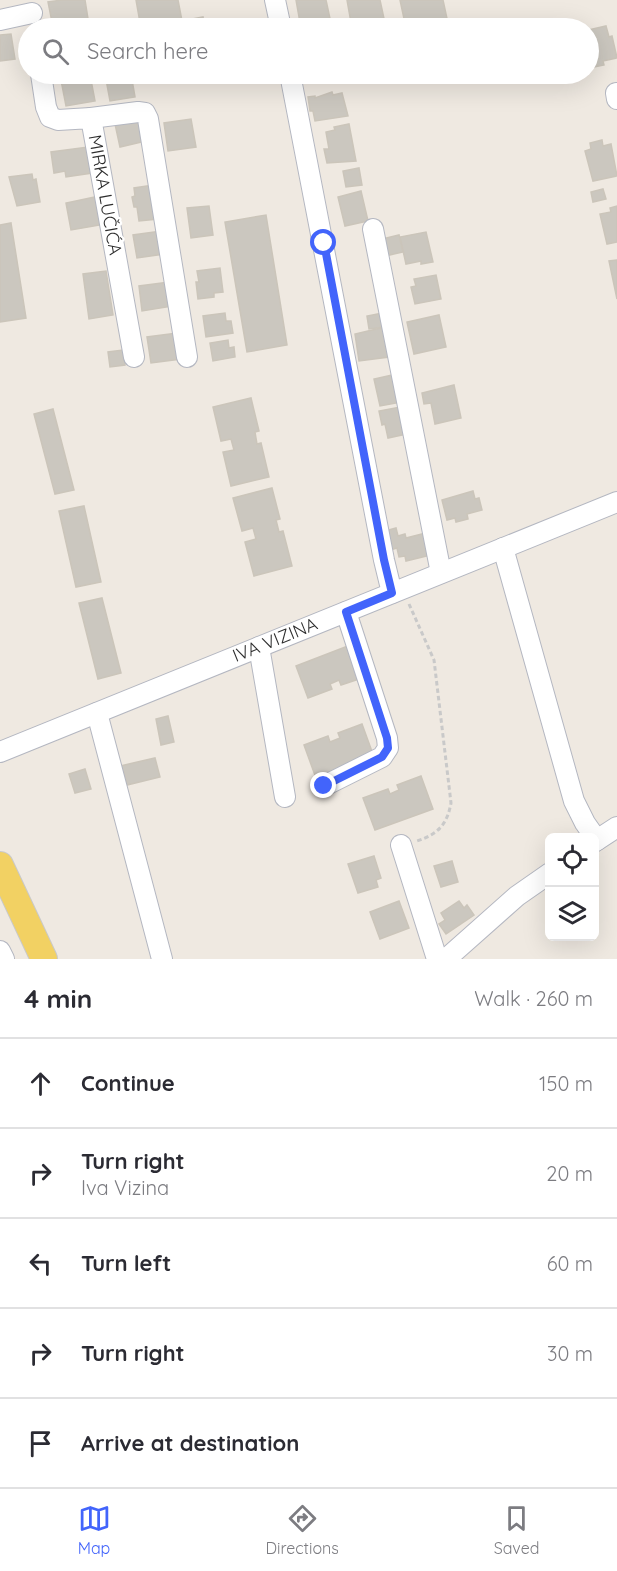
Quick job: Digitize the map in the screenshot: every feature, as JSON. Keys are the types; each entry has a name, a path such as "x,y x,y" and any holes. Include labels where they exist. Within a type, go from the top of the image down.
{"main road":[{"path":"0,865 44,959"}],"street":[{"path":"275,0 279,18"},
{"path":"0,20 32,14"},
{"name":"MIRKA LUČIĆA","path":"42,84 46,108 50,117 58,120 91,118 134,357"},
{"path":"292,84 384,560 397,591"},
{"path":"91,118 138,112 145,113 148,119 187,357"},
{"path":"373,229 441,573"},
{"name":"IVA VIZINA","path":"0,752 617,502"},
{"path":"502,548 574,801 591,833"},
{"path":"324,786 382,757 388,748 387,738 346,612"},
{"path":"259,647 285,797"},
{"path":"97,713 162,959"},
{"path":"599,839 617,827"},
{"path":"401,845 437,959"},
{"path":"446,959 517,896 545,876"},
{"path":"0,951 4,959"}],"path":[{"path":"397,591 434,660 451,803 447,819 432,836 401,845"}],"building":[{"path":"85,0 88,18 51,18 48,2"},
{"path":"136,0 178,0 181,18 139,18"},
{"path":"296,0 326,0 330,18 299,18"},
{"path":"347,0 380,0 384,18 350,18"},
{"path":"400,0 443,0 447,18 404,18"},
{"path":"606,26 609,37 612,36 617,58 603,61 604,65 599,66 599,28"},
{"path":"11,34 15,59 0,61 0,35"},
{"path":"62,84 92,84 95,101 66,106"},
{"path":"107,84 133,84 135,97 110,101"},
{"path":"332,92 333,95 342,93 348,116 315,121 313,111 310,111 308,97 315,96 315,98"},
{"path":"141,118 146,141 120,147 115,124"},
{"path":"191,119 196,147 168,151 164,123"},
{"path":"349,124 356,161 327,163 324,149 329,149 326,132 335,130 334,127"},
{"path":"602,140 603,146 611,144 617,176 593,181 585,151 591,149 590,143"},
{"path":"88,147 92,173 66,177 65,171 54,173 51,152"},
{"path":"359,168 362,185 346,187 343,171"},
{"path":"32,174 33,180 36,179 40,202 17,206 9,177"},
{"path":"153,185 158,219 139,221 137,207 134,207 132,197 135,196 134,188"},
{"path":"603,189 606,199 593,202 591,192"},
{"path":"361,191 368,221 345,226 338,197"},
{"path":"95,197 100,225 71,230 66,203"},
{"path":"209,206 213,235 191,238 187,208"},
{"path":"617,206 617,242 607,244 600,214 611,212 610,208"},
{"path":"266,215 287,345 247,352 225,222"},
{"path":"11,223 26,318 0,322 0,225"},
{"path":"161,231 164,254 137,258 133,235"},
{"path":"426,232 433,262 421,264 421,261 406,264 400,237"},
{"path":"399,235 403,252 385,256 382,239"},
{"path":"617,260 617,299 609,261"},
{"path":"220,268 223,292 214,293 214,297 198,299 197,271"},
{"path":"106,271 113,315 89,319 83,274"},
{"path":"436,275 441,299 415,304 411,287 416,286 414,279"},
{"path":"169,282 173,306 142,311 139,286"},
{"path":"225,313 226,321 231,321 233,333 206,337 203,316"},
{"path":"383,313 385,327 369,329 367,316"},
{"path":"439,315 446,347 414,354 407,322"},
{"path":"385,327 389,357 359,361 355,334"},
{"path":"177,333 181,359 151,363 147,337"},
{"path":"228,340 229,348 234,347 235,357 213,361 210,343"},
{"path":"123,350 125,365 110,367 108,352"},
{"path":"397,374 402,402 380,406 374,379"},
{"path":"454,385 461,418 435,424 431,403 424,404 422,393"},
{"path":"251,398 259,431 255,432 257,444 261,443 269,477 231,486 223,452 234,450 231,439 221,441 213,407"},
{"path":"400,407 407,434 388,438 379,411"},
{"path":"53,409 74,490 55,494 34,414"},
{"path":"272,488 280,519 276,520 279,532 283,531 292,566 254,576 245,542 256,539 253,528 242,531 233,498"},
{"path":"473,491 475,499 479,498 482,510 467,514 468,519 456,522 455,518 447,520 442,500"},
{"path":"84,506 101,582 76,587 59,511"},
{"path":"396,528 398,536 405,534 406,538 426,533 431,555 406,561 405,556 399,557 397,548 390,550 385,531"},
{"path":"102,598 121,673 98,679 79,603"},
{"path":"353,644 365,677 341,685 339,680 330,684 332,689 308,698 296,666"},
{"path":"168,716 174,742 161,745 156,719"},
{"path":"362,724 374,757 316,778 304,745 328,736 330,742 340,738 338,733"},
{"path":"155,758 160,777 127,785 120,766"},
{"path":"85,769 91,789 75,793 69,774"},
{"path":"421,776 433,809 375,830 363,798 388,789 390,794 399,790 397,785"},
{"path":"374,856 381,878 376,880 378,887 358,893 348,864"},
{"path":"452,861 458,882 441,887 434,866"},
{"path":"399,901 409,928 380,939 370,912"},
{"path":"459,901 464,908 467,905 474,915 446,934 439,924 445,920 441,913"}],"route":[{"path":"324,243 392,593 346,612 387,738 388,748 382,757 324,786"}]}
